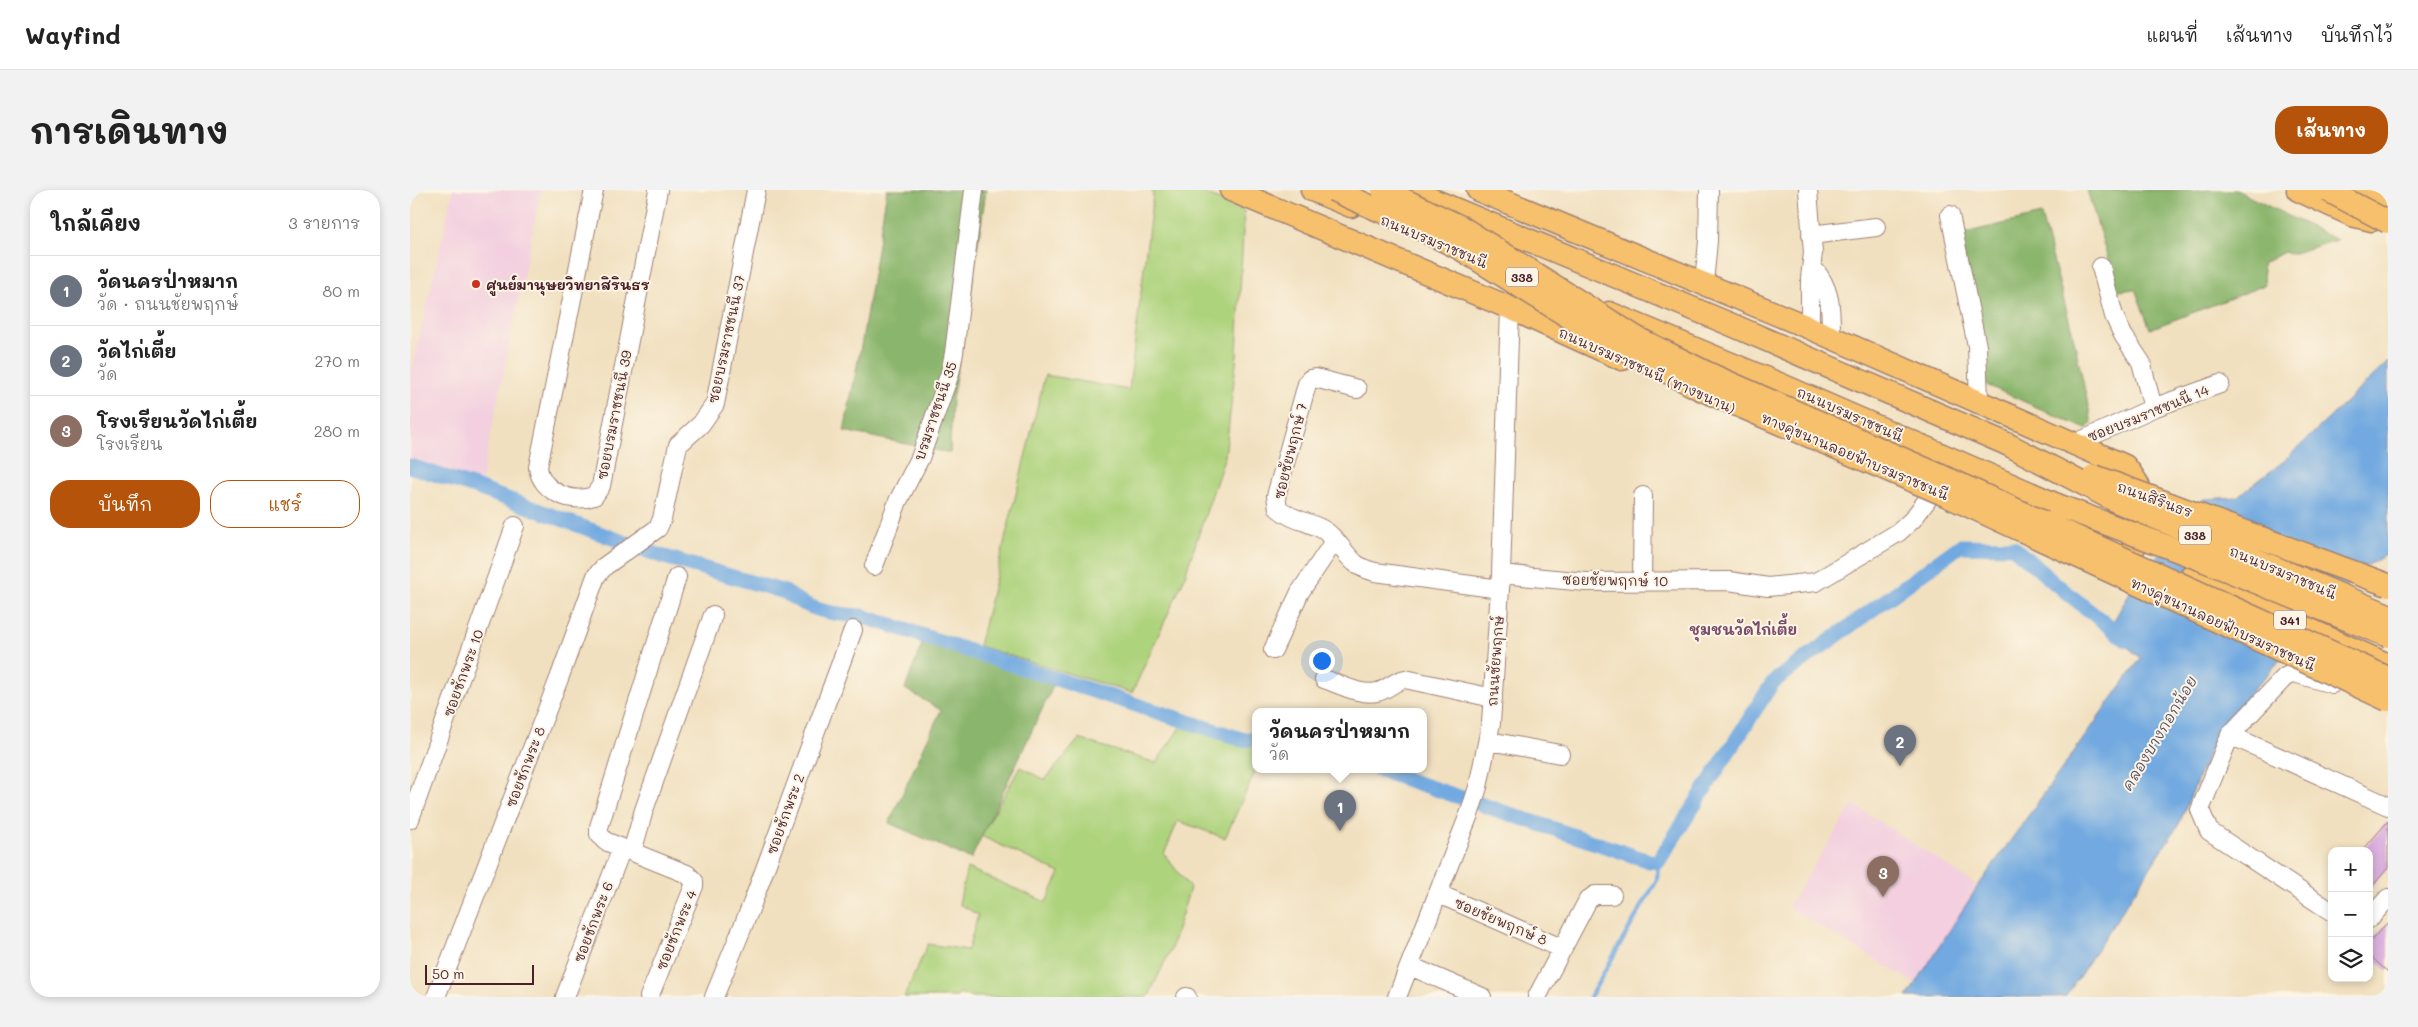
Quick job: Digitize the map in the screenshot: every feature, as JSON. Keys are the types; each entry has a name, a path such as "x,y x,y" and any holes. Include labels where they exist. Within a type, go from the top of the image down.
{"highway":[{"path":"2355,190 2388,206"}],"main road":[{"name":"ถนนบรมราชชนนี (ทางขนาน)","path":"1231,190 1510,308 2089,566 2114,568 2129,556 2141,538 2145,522 2144,500 2136,479 2125,466 2076,443"},
{"path":"1263,190 1561,313"},
{"name":"ถนนบรมราชชนนี","path":"1312,190 1732,364 2057,505 2200,559 2388,636"},
{"name":"ทางคู่ขนานลอยฟ้าบรมราชชนนี","path":"1333,190 1415,226 1459,248 1561,313 1631,354 1698,388 1941,493 2388,700"},
{"name":"ทางคู่ขนานลอยฟ้าบรมราชชนนี","path":"1383,190 1461,227 1637,338 1707,374 2387,672"},
{"path":"1404,190 1461,227"},
{"name":"ถนนบรมราชชนนี","path":"1409,190 1794,351 2007,444 2138,511 2388,615"},
{"path":"1478,190 1507,196 1732,325"},
{"path":"2298,190 2352,215 2375,221 2388,220"},
{"path":"2327,190 2388,220"},
{"path":"2377,190 2388,194"},
{"path":"1553,223 1704,283 2076,443"},
{"path":"1636,365 1732,364"},
{"name":"ถนนสิรินธร","path":"2007,444 2388,585"},
{"name":"341","path":"2057,505 2191,576 2387,672"}],"street":[{"name":"ซอยบรมราชชนนี 39","path":"594,190 538,467 539,478 547,487 576,499 594,496 600,486 658,190"},
{"name":"ซอยบรมราชชนนี 37","path":"629,548 658,528 662,519 678,445 701,424 715,404 756,190"},
{"name":"บรมราชชนนี 35","path":"874,566 898,501 920,458 950,373 974,190"},
{"path":"1704,283 1708,241 1709,190"},
{"path":"1808,190 1813,268 1810,278 1810,328"},
{"path":"1950,214 1977,346 1979,401"},
{"path":"1812,235 1876,227"},
{"path":"2101,267 2114,316 2143,368 2153,408"},
{"path":"1813,268 1825,284 1830,298 1831,338"},
{"name":"ถนนชัยพฤกษ์","path":"1397,997 1470,812 1489,741 1501,581 1510,308"},
{"name":"ซอยชัยพฤกษ์ 7","path":"1357,390 1310,379 1307,384 1275,504 1283,513 1321,528 1335,540 1354,563 1375,572 1501,581"},
{"name":"ซอยบรมราชชนนี 14","path":"2076,443 2153,408 2220,384"},
{"path":"1642,582 1643,496"},
{"name":"ซอยชัยพฤกษ์ 10","path":"1501,581 1729,581 1768,587 1816,582 1899,532 1913,519 1930,496"},
{"name":"ซอยชักพระ 10","path":"410,819 515,526"},
{"path":"1273,650 1300,592 1335,540"},
{"name":"ซอยชักพระ 8","path":"436,997 560,676 596,576 605,566 629,548"},
{"path":"627,850 601,838 599,827 677,577"},
{"name":"ซอยชักพระ 6","path":"565,997 644,810 713,614"},
{"name":"ซอยชักพระ 2","path":"714,997 752,904 853,630"},
{"path":"2328,909 2209,831 2200,810 2230,735 2285,677 2294,672 2352,691 2388,707"},
{"path":"2352,691 2387,672"},
{"path":"1324,679 1366,692 1377,692 1396,680 1405,679 1493,698"},
{"path":"2230,735 2388,806"},
{"path":"1489,741 1560,754"},
{"name":"ซอยชักพระ 4","path":"627,850 687,874 694,881 694,886 649,997"},
{"name":"ซอยชัยพฤกษ์ 8","path":"1439,894 1563,949"},
{"name":"ซอยชัยพฤกษ์ 8","path":"1538,997 1588,900 1595,895 1612,895"},
{"path":"2373,915 2388,898"},
{"path":"1410,966 1482,997"}],"shaded area":[{"name":"ศูนย์มานุษยวิทยาสิรินธร","path":"453,190 541,190 481,482 410,458 410,378"},
{"path":"1853,804 1978,886 1916,984 1788,907"}],"green space":[{"path":"887,190 986,190 972,287 952,399 950,453 844,431 862,341"},
{"path":"1151,190 1197,190 1244,211 1237,355 1225,456 1183,581 1132,693 979,646 1045,375 1129,390 1153,194"},
{"path":"2087,190 2236,190 2337,240 2290,254 2284,252 2262,264 2265,285 2150,329 2135,289 2118,291"},
{"path":"2041,215 2072,331 2092,423 2086,429 1982,383 1960,234"},
{"path":"923,641 1055,682 971,859 889,823 941,710 905,689"},
{"path":"1181,726 1239,746 1252,745 1252,773 1255,773 1225,838 1178,821 1164,854 1190,888 1171,949 1148,997 971,997 959,993 957,997 904,997 928,944 968,950 978,915 959,904 967,868 1046,902 1060,873 981,836 1020,767 1045,780 1079,739 1156,763"}],"water":[{"name":"คลองบางกอกน้อย","path":"2388,362 2388,554 2364,567 2219,728 2179,824 2065,997 1907,997 1978,886 2141,658 2108,631 2130,592 2203,499 2237,497 2284,461"}],"building":[{"path":"2388,821 2388,868 2373,885 2373,847 2365,847"},
{"path":"2388,922 2388,972 2373,959 2373,939"}],"waterway":[{"path":"410,466 475,487 661,556 785,592 803,603 821,610 862,616 1244,740 1252,739"},
{"path":"1388,773 1649,861 1658,862 1773,682 1960,546 2013,547 2126,640"},
{"path":"1590,997 1657,880 1658,862"}],"place":[{"name":"ศูนย์มานุษยวิทยาสิรินธร","path":"476,284"},
{"name":"วัดไก่เตี้ย","path":"1900,766"},
{"name":"วัดนครป่าหมาก","path":"1340,831"},
{"name":"โรงเรียนวัดไก่เตี้ย","path":"1883,897"}],"district":[{"name":"ชุมชนวัดไก่เตี้ย","path":"1743,629"}]}
